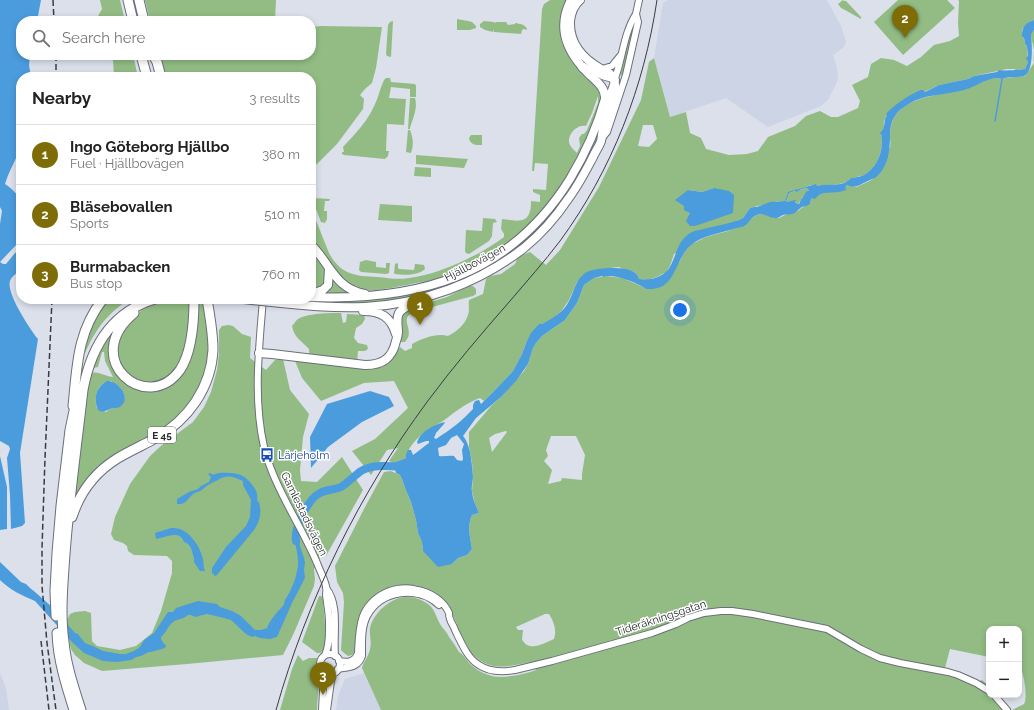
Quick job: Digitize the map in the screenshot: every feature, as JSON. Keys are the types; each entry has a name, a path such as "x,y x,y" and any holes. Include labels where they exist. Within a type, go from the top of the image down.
{"highway":[{"path":"128,0 132,16"},
{"path":"139,0 143,16"},
{"path":"142,60 145,72"},
{"path":"154,60 156,72"},
{"path":"156,60 160,72"},
{"path":"74,710 63,676 58,644 55,591 57,553 80,345 90,318 100,304"},
{"path":"70,430 82,373 88,353 103,329 124,308 131,304"},
{"path":"65,559 68,518 83,390 88,365 98,345 115,322 134,307 142,304"},
{"path":"148,304 127,319 117,334 113,347 114,361 121,373 130,382 144,386 155,386 166,382 175,375 182,366 191,337 194,304"},
{"name":"E 45","path":"81,710 66,657 62,624 65,559 73,515 79,498 104,467 112,461 156,438 177,424 189,412 202,392 208,377 213,352 208,304"}],"main road":[{"path":"571,0 566,15 564,34 570,51 574,57 583,69 600,84 604,91 605,99 601,114"},
{"path":"580,0 574,7 571,15 571,29 573,38 582,54 588,60 610,73 616,84 615,92 602,130 601,140"},
{"name":"Hjällbovägen","path":"316,296 339,298 383,295 423,288 468,272 492,259 513,245 538,222 558,198 584,153 601,114"},
{"name":"Hjällbovägen","path":"292,304 365,307 394,304 452,289 496,267 525,247 559,212 588,167 601,140"},
{"path":"316,249 337,279 351,290 363,294 383,295"},
{"path":"316,293 323,290 328,285 329,269"},
{"path":"259,353 357,364 379,364 390,357 394,350 398,333 398,318 400,312 405,307 436,297 452,289"},
{"path":"313,306 339,311 373,311 389,320 394,326 397,337"}],"street":[{"name":"Hjällbovägen","path":"601,114 614,80 632,21 636,14 639,0"},
{"name":"Hjällbovägen","path":"601,140 607,132 626,75 638,22 636,14"},
{"path":"602,69 612,66 621,55"},
{"path":"581,65 602,76 614,80 622,78 626,75"},
{"name":"Gamlestadsvägen","path":"264,304 257,379 258,403 264,447 275,476 312,550 326,588 331,594 337,658 339,664 331,681 327,710"},
{"name":"Gamlestadsvägen","path":"322,710 324,672 320,663 328,648 329,631 326,588"},
{"name":"Tideräkningsgatan","path":"337,658 350,662 356,657 358,653 360,626 365,612 374,600 388,592 409,588 424,591 441,601 468,654 480,666 501,671 528,667 621,643 652,633 704,612 721,611 742,612 827,629 861,649 880,658 958,674 986,689"},
{"name":"Tideräkningsgatan","path":"336,670 357,665 361,660 366,619 374,607 388,596 403,593 423,595 435,602 450,619"},
{"path":"325,655 330,654 337,658"},
{"path":"324,672 330,673 336,670"},
{"path":"997,698 1006,710"}],"shaded area":[{"path":"668,0 827,0 841,26 846,41 844,47 833,55 837,68 838,80 828,100 821,106 768,127 726,98 670,117 654,58 663,3"},
{"path":"0,673 6,688 9,710 0,710"},
{"path":"364,673 381,710 336,710 338,696 345,679"}],"green space":[{"path":"100,0 120,0 124,16 98,16 102,9"},
{"path":"145,0 276,0 275,16 149,16"},
{"path":"550,0 569,0 560,20 562,43 575,65 599,86 603,95 592,126 563,182 545,207 524,229 501,248 474,264 443,277 384,289 359,289 345,283 316,246 316,220 329,253 338,266 349,273 356,275 401,279 432,273 483,251 504,237 501,229 502,219 517,221 524,219 530,212 531,201 540,202 540,195 533,192 533,189 546,190 548,164 535,163 534,171 532,171 542,9 544,4","holes":["598,96 598,103 587,130 579,138 580,146 577,153 569,142 570,135 580,126 586,126"]},
{"path":"843,0 846,1 861,17 861,19 841,8 838,4"},
{"path":"898,0 947,0 955,8 903,55 874,22"},
{"path":"958,0 1034,0 1034,20 1027,24 1022,30 1025,44 1027,46 1028,62 1025,69 1007,69 939,85 924,92 920,90 916,92 900,102 887,115 884,121 882,145 879,158 875,165 866,174 853,178 842,184 811,185 788,193 785,202 778,201 750,208 743,218 724,225 674,254 670,266 666,272 657,277 648,280 639,279 634,272 615,267 577,282 569,300 562,310 556,317 539,324 526,343 513,371 495,390 484,401 480,398 470,402 426,431 413,443 406,458 393,463 389,461 398,448 387,450 371,475 352,451 375,439 408,408 394,381 364,383 321,401 302,378 295,361 310,363 309,349 296,336 292,326 302,317 319,314 341,313 343,323 346,322 347,314 364,315 365,319 362,324 356,328 354,338 358,343 367,345 368,349 365,351 358,351 357,364 371,365 393,356 400,347 405,351 412,348 412,344 425,338 439,335 448,336 460,328 467,319 469,300 483,294 486,279 490,276 501,274 515,264 518,257 530,252 546,265 560,250 599,187 641,100 649,62 654,58 670,117 686,112 690,133 701,138 706,149 729,155 747,154 758,151 768,137 795,126 806,116 820,111 831,117 838,117 858,108 860,101 852,85 868,77 871,64 881,58 894,60 907,66 921,57 934,45 950,41 959,36","holes":["643,125 653,125 657,139 649,147 638,146","714,188 684,210 688,190 702,192"]},
{"path":"457,19 472,22 476,28 470,30 457,30"},
{"path":"393,21 391,57 387,56 386,54 388,25"},
{"path":"484,21 494,23 506,22 508,25 515,23 520,24 525,26 527,30 522,30 521,34 494,32 494,29 493,32 480,27 480,24"},
{"path":"635,22 624,71 623,74 618,77 624,52"},
{"path":"316,26 382,27 376,68 372,83 360,95 364,99 363,109 337,144 316,165 316,72 163,72 159,60 316,60"},
{"path":"1034,30 1034,50 1032,39 1031,33"},
{"path":"113,60 134,60 137,72 114,72"},
{"path":"1034,63 1034,710 1012,710 1024,704 1026,696 1022,672 1022,626 986,626 986,656 950,649 945,668 968,675 980,681 982,680 986,683 986,698 1001,698 1009,710 381,710 362,668 371,644 370,628 372,622 384,606 402,597 416,598 428,604 434,611 440,624 459,652 474,668 486,674 497,677 536,670 531,662 499,667 481,661 472,653 466,644 445,602 437,594 426,588 412,585 389,588 382,591 372,599 362,612 359,619 355,652 348,656 341,650 344,602 343,593 337,582 335,566 384,472 391,471 400,475 402,479 411,502 423,551 452,564 458,558 467,555 472,549 469,532 470,519 472,515 479,513 472,491 473,477 469,447 469,432 524,371 533,348 542,336 565,320 577,303 584,285 594,278 607,276 622,278 646,289 680,261 690,245 706,237 745,225 757,215 763,214 779,218 787,214 791,214 811,202 811,198 826,192 840,191 847,185 856,187 866,183 875,177 878,172 890,147 890,130 893,119 906,105 930,96 969,88 992,78 1025,76","holes":["507,432 492,452 489,438 495,434","551,436 576,436 585,455 582,480 562,478 561,481 548,484 552,470 544,461 548,456 546,450","545,614 549,614 552,620 555,632 554,639 541,645 526,645 522,640 523,630 518,630 516,627"]},
{"path":"386,78 390,78 391,82 415,84 416,86 416,97 410,97 410,89 391,87 389,98 406,99 404,125 387,124 386,151 389,151 388,156 385,159 342,154 342,152 344,152 343,147 369,116"},
{"path":"410,98 415,98 416,106 410,129 408,129"},
{"path":"600,128 595,147 586,165 555,212 530,239 498,262 463,281 415,297 376,303 348,304 316,302 316,300 365,300 385,298 424,291 443,285 482,268 518,245 542,223"},
{"path":"408,130 410,130 412,138 413,147 411,153 406,152"},
{"path":"471,135 482,135 482,145 472,143 469,138"},
{"path":"416,155 468,159 464,168 416,164"},
{"path":"415,167 431,168 431,177 414,176"},
{"path":"807,188 809,189 799,203 795,203 796,201 786,202 789,193"},
{"path":"316,198 330,199 329,201 325,201 324,211 327,211 327,219 325,223 321,222 316,209"},
{"path":"380,204 412,206 412,222 378,220"},
{"path":"483,218 495,219 497,222 493,223 492,236 489,241 469,254 466,253 466,230 482,231"},
{"path":"316,256 327,273 323,287 316,289"},
{"path":"366,260 376,262 376,267 386,268 386,263 390,263 389,273 361,272 359,270 360,262"},
{"path":"397,263 399,269 414,270 416,264 424,265 425,269 415,274 395,274 395,264"},
{"path":"332,276 352,293 324,293"},
{"path":"469,286 473,286 476,289 476,294 473,296 417,311 411,314 407,320 409,333 408,337 405,342 401,342 399,323 404,311 447,297"},
{"path":"104,304 122,304 105,320 82,357 85,341 98,312"},
{"path":"155,304 190,304 187,338 179,365 167,378 151,383 142,382 131,377 119,362 117,348 124,330 135,316 149,306"},
{"path":"196,304 205,304 209,333 209,355 203,381 189,406 162,430 136,443 74,499 85,396 92,373 113,377 105,361 104,352 102,352 98,367 93,368 99,348 117,325 110,346 134,387 177,378","holes":["111,381 123,392 124,396 121,405 106,412 97,408 96,394 101,385"]},
{"path":"222,326 233,326 242,334 251,337 250,358 266,370 275,360 283,359 290,390 309,414 303,437 300,470 301,481 317,482 342,457 363,490 326,556 323,552 314,569 314,586 283,655 102,671 84,663 75,655 71,649 67,620 70,614 75,612 85,611 91,613 92,641 97,646 120,650 136,646 152,633 161,611 172,573 172,561 167,556 134,555 128,551 127,546 114,540 111,534 115,517 130,484 150,456 193,422 204,407 211,392 217,370 219,330"},
{"path":"319,596 323,598 325,642 323,652 317,653 302,642"},
{"path":"298,655 303,661 309,658 317,658 316,664 319,683 317,710 280,710 292,669"}],"water":[{"path":"0,0 41,0 38,16 16,16 16,60 30,60 30,72 16,72 16,157 5,184 16,194 16,245 0,262 0,224 2,211 0,207"},
{"path":"1034,20 1034,30 1031,34 1032,57 1027,73 1021,77 990,79 970,88 956,92 921,98 903,107 893,120 887,159 883,169 875,178 857,186 852,187 847,185 845,188 847,189 843,191 822,194 815,199 811,198 809,205 802,207 794,213 783,215 778,218 758,214 744,226 701,239 686,250 669,281 658,288 646,289 625,279 613,276 594,278 584,285 577,303 565,320 542,336 533,348 528,364 516,381 501,397 476,418 463,436 468,444 471,455 473,476 472,492 479,513 472,515 470,519 469,532 472,549 467,555 458,558 452,564 438,567 423,551 411,502 400,475 396,473 393,463 406,458 408,450 411,450 413,455 429,443 429,441 418,444 417,442 425,431 437,424 445,422 436,433 434,438 436,439 456,425 469,413 473,409 475,401 479,400 481,404 513,371 531,333 539,324 542,324 554,317 564,309 577,283 584,274 594,270 616,268 630,270 637,275 639,279 653,279 665,273 671,265 681,242 692,232 739,220 743,218 750,208 770,202 785,201 788,192 816,184 817,186 841,184 852,178 864,175 874,166 879,158 882,144 882,135 880,133 883,129 886,114 902,100 920,90 925,92 939,85 968,79 974,76 997,72 999,70 1025,69 1028,62 1026,58 1028,56 1027,46 1022,33 1026,24","holes":["807,188 809,190 806,192 799,204 795,203 796,200 786,202 789,193","457,435 464,444 462,450 462,461 457,460 454,456 439,456 438,448 446,445 451,438"]},
{"path":"714,188 729,191 734,195 733,213 695,226 690,226 686,221 690,213 684,210 684,206 675,200 688,190 702,192"},
{"path":"16,252 16,274 10,281 10,287 16,304 38,339 20,453 25,523 22,526 11,529 7,458 10,449 9,446 0,441 0,262 6,264"},
{"path":"107,381 111,381 119,386 125,398 120,407 101,411 98,410 96,406 96,394 100,387"},
{"path":"370,391 389,397 394,406 362,422 328,447 311,468 310,437 327,404"},
{"path":"0,456 7,487 7,529 0,530"},
{"path":"210,473 213,475 219,473 234,473 246,478 256,491 260,510 259,520 254,530 215,576 212,573 212,568 226,547 246,526 250,517 251,500 243,485 243,481 233,477 226,477 193,494 184,503 177,504 177,499 209,482 211,477 208,474"},
{"path":"171,528 184,531 195,541 202,554 205,571 200,571 194,562 191,548 179,536 172,535 156,539 155,533"},
{"path":"295,528 299,532 300,546 305,563 305,578 277,637 270,639 255,636 252,637 246,634 231,620 207,614 195,617 188,615 173,622 161,637 166,645 165,648 149,652 131,660 117,662 103,661 84,653 35,601 12,590 0,580 0,562 21,582 26,584 52,607 85,643 103,651 126,654 140,647 144,640 154,633 168,612 173,612 176,608 198,601 217,604 220,607 232,611 241,616 255,630 267,628 276,613 284,605 295,578 298,560 294,533"}],"waterway":[{"path":"995,121 1002,79"},
{"path":"296,541 297,528 303,514 315,496 325,491 341,487 361,471 371,467 404,467"}],"tram line":[{"path":"276,710 303,628 319,588 379,473 402,437 437,389 467,351 560,241 579,214 595,186 610,156 634,96 644,64 657,0"}],"railway":[{"path":"53,0 54,16"},
{"path":"56,60 56,72"},
{"path":"52,304 45,458 42,586 47,643 56,710"},
{"path":"41,641 49,710"}],"place":[{"name":"Bläsebovallen","path":"905,38"},
{"name":"Ingo Göteborg Hjällbo","path":"420,325"},
{"name":"Lärjeholm","path":"267,455"},
{"name":"Burmabacken","path":"323,695"}]}
